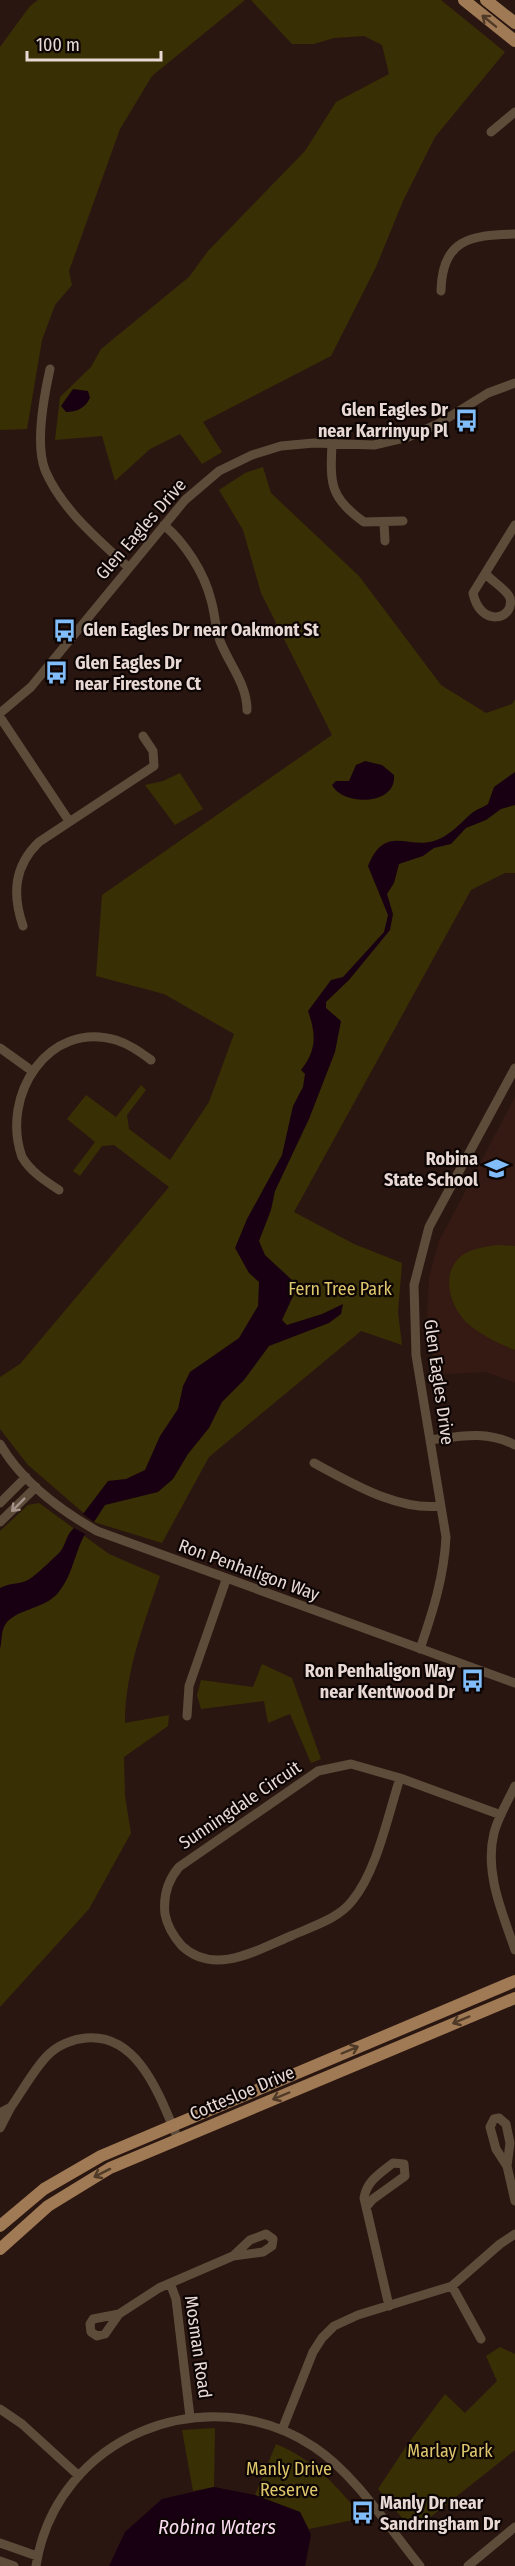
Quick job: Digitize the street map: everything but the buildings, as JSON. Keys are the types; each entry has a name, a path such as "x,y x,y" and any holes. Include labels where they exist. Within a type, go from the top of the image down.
{"main road":[{"path":"464,0 515,41"},
{"path":"486,0 515,23"},
{"name":"Cottesloe Drive","path":"0,2226 45,2189 73,2171 172,2125 515,1981"},
{"name":"Cottesloe Drive","path":"0,2249 38,2214 81,2184 178,2139 515,1998"}],"street":[{"path":"491,132 515,112"},
{"path":"441,291 441,271 444,261 457,244 470,239 515,234"},
{"path":"50,369 41,433 44,468 62,499 86,528 129,568"},
{"name":"Glen Eagles Drive","path":"0,715 31,687 197,488 241,459 281,446 374,445 408,437 438,424 488,393 515,383"},
{"path":"332,444 330,480 334,492 364,522 403,521"},
{"path":"384,523 385,541"},
{"path":"164,525 179,539 200,572 211,600 213,621 221,643 243,687 247,710"},
{"path":"487,575 510,595 511,607 501,617 490,617 481,611 475,603 473,593 478,583 487,575 515,525"},
{"path":"0,715 69,821"},
{"path":"23,926 17,910 15,890 19,870 31,849 69,821 154,766 153,751 143,736"},
{"path":"59,1190 29,1167 15,1141 11,1108 14,1093 28,1068 55,1045 84,1037 116,1040 152,1060"},
{"path":"0,1048 28,1068"},
{"name":"Glen Eagles Drive","path":"420,1649 437,1598 445,1564 446,1537 413,1326 412,1304 417,1267 429,1227 515,1068"},
{"path":"430,1440 471,1434 489,1435 515,1445"},
{"name":"Ron Penhaligon Way","path":"0,1444 36,1487 54,1503 97,1532 515,1683"},
{"path":"314,1463 355,1485 413,1506 441,1506"},
{"path":"0,1503 26,1477"},
{"path":"0,1522 36,1487"},
{"path":"187,1716 189,1686 226,1580"},
{"name":"Sunningdale Circuit","path":"400,1778 364,1882 351,1902 341,1912 234,1959 204,1958 190,1952 178,1941 167,1922 164,1899 175,1872 193,1856 325,1768 351,1764 400,1778 501,1815"},
{"path":"515,1786 501,1815 492,1842 495,1891 515,1950"},
{"path":"0,2128 11,2107 48,2055 71,2041 93,2038 117,2043 137,2060 178,2139"},
{"path":"0,2113 11,2107"},
{"path":"366,2207 373,2199 405,2176 405,2164 393,2163 373,2179 366,2188 364,2198 366,2207 389,2306"},
{"path":"507,2166 515,2201"},
{"path":"282,2430 322,2337 334,2326 358,2315 452,2286 500,2244 515,2234"},
{"path":"119,2314 148,2294 233,2256"},
{"name":"Mosman Road","path":"170,2283 176,2299 190,2417"},
{"path":"452,2286 482,2338"},
{"path":"0,2409 22,2424 79,2476"},
{"path":"36,2566 37,2556 51,2517 90,2464 124,2439 150,2427 190,2417 244,2419 282,2430 314,2447 343,2471 420,2566"},
{"path":"468,2566 515,2527"},
{"path":"0,2543 37,2556"},
{"path":"0,2561 14,2566"}],"shaded area":[{"name":"Robina State School","path":"515,1097 515,1383 486,1372 435,1375 427,1314 429,1277 439,1241"}],"green space":[{"path":"38,0 245,0 152,76 120,129 69,271 72,285 55,305 42,340 27,429 0,430 0,47 30,6"},
{"path":"251,0 441,0 505,52 435,137 403,201 376,267 331,356 203,422 222,452 202,464 180,434 150,449 115,481 102,436 55,440 60,397 91,367 101,349 189,277 208,251 305,151 336,102 389,74 382,45 364,36 334,38 314,44 292,44"},
{"name":"Fern Tree Park","path":"263,467 271,493 359,576 441,685 486,713 512,704 515,699 515,873 505,873 471,890 294,1212 354,1244 402,1263 398,1312 402,1345 361,1331 209,1457 162,1543 94,1522 28,1465 0,1429 0,1377 20,1364 169,1187 114,1145 102,1146 80,1176 73,1171 95,1142 67,1119 86,1095 116,1117 141,1085 146,1090 127,1115 129,1129 170,1160 209,1102 234,1034 164,994 96,976 102,895 332,735 261,593 243,530 219,490 245,473"},
{"path":"180,773 203,809 175,825 145,785 163,781"},
{"path":"497,1245 515,1246 515,1350 489,1338 466,1322 456,1308 450,1292 450,1274 458,1259 471,1251"},
{"path":"39,1503 109,1554 160,1576 132,1666 125,1723 169,1715 168,1726 124,1757 125,1796 131,1833 89,1909 0,2007 0,1531 28,1505"},
{"path":"262,1664 292,1678 321,1759 311,1763 290,1714 268,1723 264,1701 201,1709 197,1695 201,1680 253,1687"},
{"name":"Marlay Park","path":"500,2347 515,2354 515,2450 413,2531 378,2489 445,2394 465,2413 497,2381 486,2356"},
{"path":"215,2428 214,2487 193,2491 182,2430"},
{"name":"Manly Drive Reserve","path":"276,2444 302,2458 324,2475 363,2518 309,2529 300,2512 255,2495"}],"water":[{"path":"73,389 88,391 90,398 80,409 66,412 61,406"},
{"path":"365,761 382,765 394,775 393,785 387,793 368,800 346,797 338,792 332,785 336,781 349,781 356,765"},
{"path":"515,772 515,805 501,809 486,820 466,828 451,844 434,848 423,856 399,864 394,883 387,894 393,914 390,930 349,980 326,1002 326,1008 341,1021 335,1052 309,1119 275,1191 271,1210 259,1241 265,1255 293,1281 294,1294 282,1320 287,1325 322,1314 343,1304 341,1314 329,1323 269,1346 244,1380 222,1402 209,1428 188,1454 173,1479 158,1492 105,1505 94,1522 83,1514 108,1481 126,1479 145,1470 160,1436 178,1409 183,1386 190,1372 239,1338 258,1306 259,1282 249,1273 235,1248 247,1219 282,1155 293,1106 303,1087 305,1074 301,1070 310,1056 314,1035 308,1011 331,980 343,977 384,932 388,915 368,866 375,853 389,842 424,843 445,836 474,812 488,804 494,787"},
{"path":"74,1528 85,1534 63,1586 52,1599 8,1621 3,1629 0,1649 0,1588 24,1582 33,1576 60,1552"},
{"name":"Robina Waters","path":"214,2487 255,2495 300,2512 311,2535 305,2566 109,2566 125,2532 162,2499"}],"place":[{"name":"Glen Eagles Dr near Karrinyup Pl","path":"466,420"},
{"name":"Glen Eagles Dr near Oakmont St","path":"65,630"},
{"name":"Glen Eagles Dr near Firestone Ct","path":"57,673"},
{"name":"Robina State School","path":"496,1169"},
{"name":"Ron Penhaligon Way near Kentwood Dr","path":"473,1681"},
{"name":"Manly Dr near Sandringham Dr","path":"362,2513"}]}
